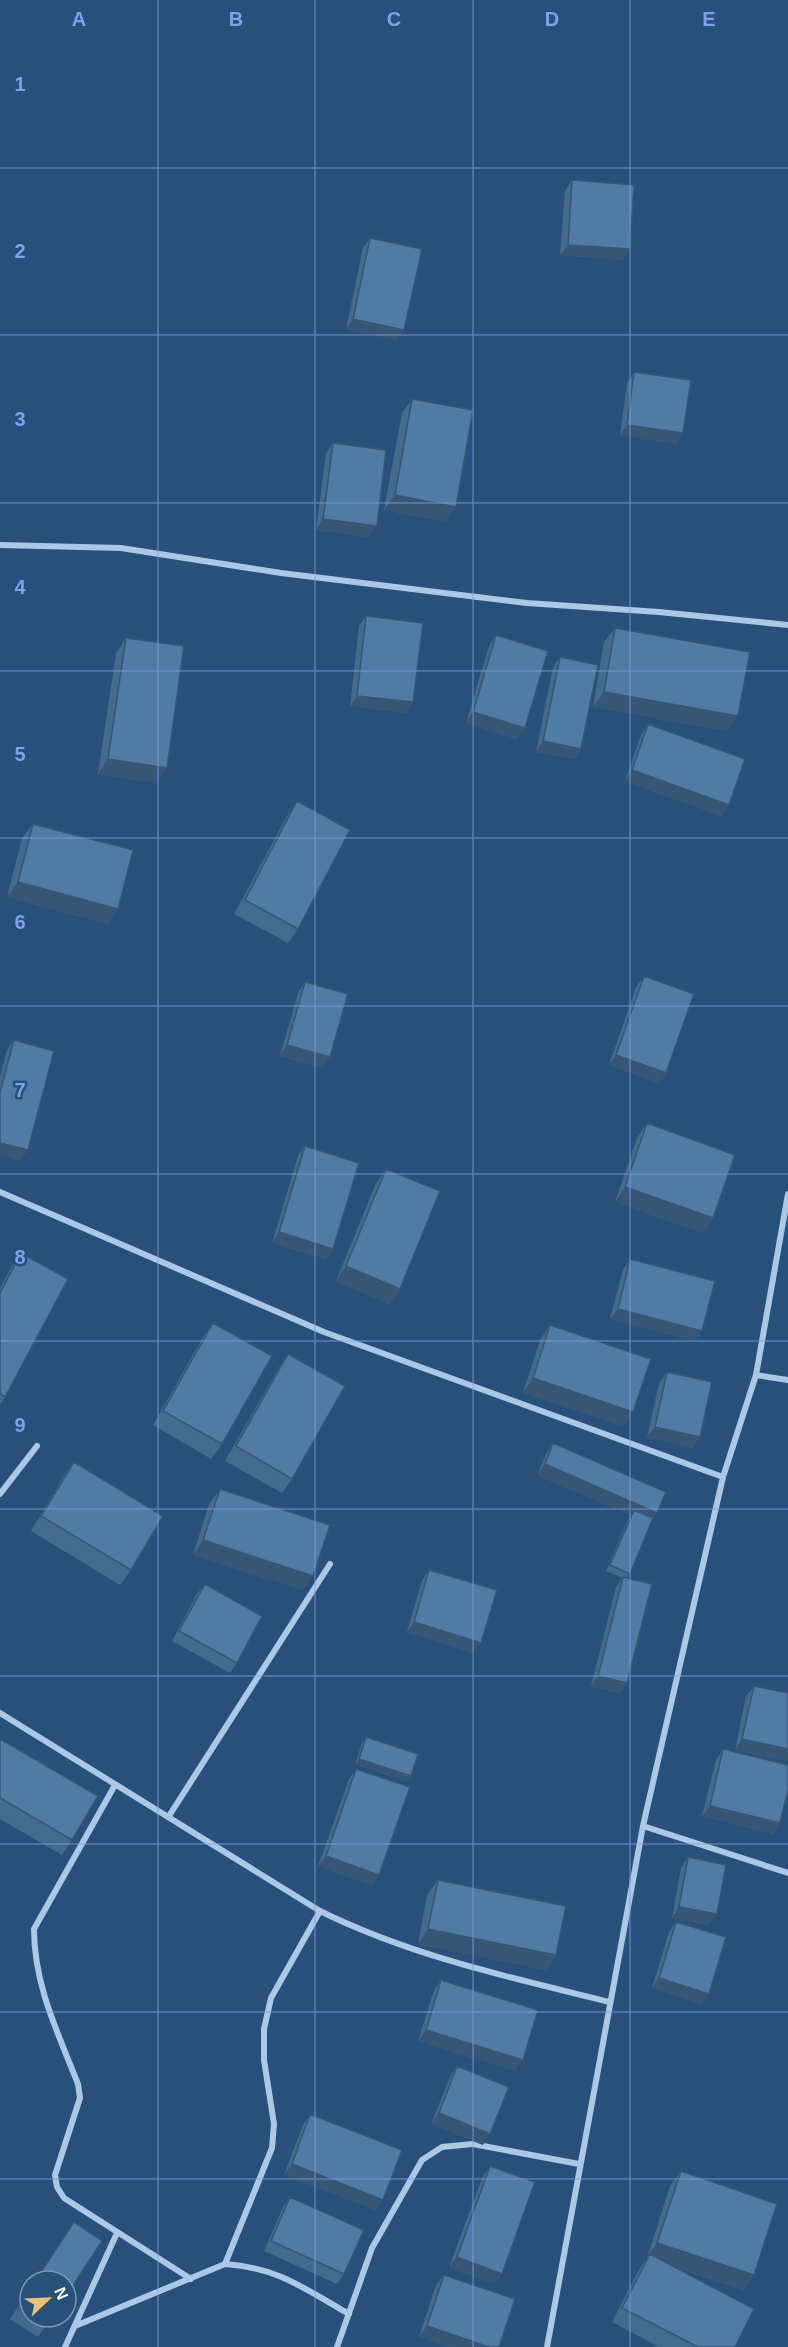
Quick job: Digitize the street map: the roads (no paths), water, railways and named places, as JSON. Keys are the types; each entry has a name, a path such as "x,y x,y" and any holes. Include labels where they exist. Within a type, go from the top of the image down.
{"street":[{"path":"0,546 121,548 281,573 527,603 659,612 788,625"},
{"path":"0,1192 324,1332 723,1477"},
{"path":"547,2347 643,1826 723,1477 756,1375 788,1194"},
{"path":"756,1375 788,1380"},
{"path":"0,1494 37,1446"},
{"path":"169,1816 330,1564"},
{"path":"0,1713 320,1911 345,1923 464,1966 610,2002"},
{"path":"114,1785 34,1929 34,1956 40,1989 78,2084 80,2098 55,2175 57,2187 64,2198 191,2278"},
{"path":"643,1826 788,1873"},
{"path":"225,2264 272,2148 274,2124 264,2060 264,2039 271,1998 320,1911"},
{"path":"337,2347 372,2248 422,2160 442,2147 473,2144 579,2164"},
{"path":"78,2319 117,2233"},
{"path":"78,2325 225,2264 250,2266 278,2273 349,2314"},
{"path":"65,2347 74,2329"}]}
